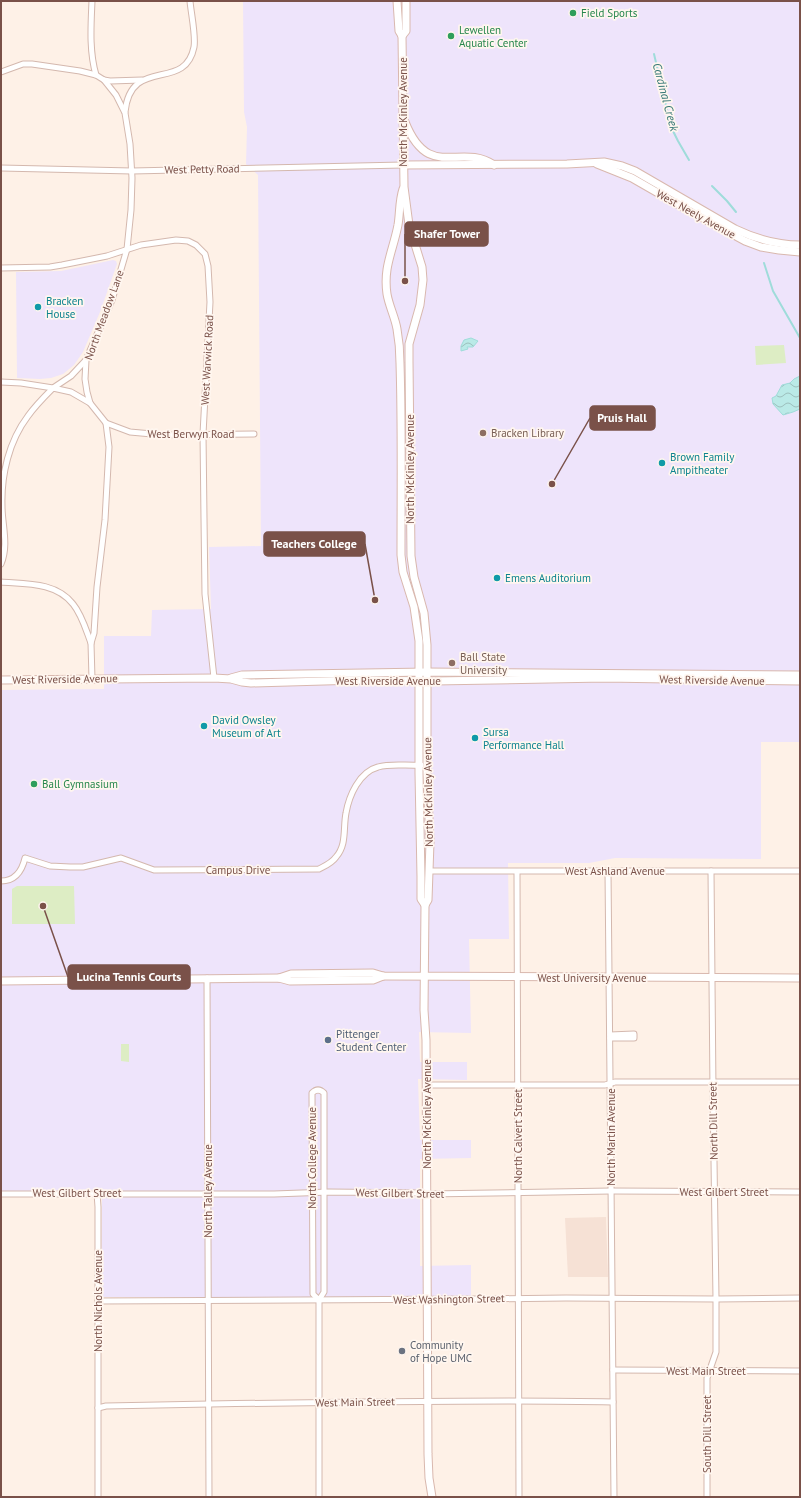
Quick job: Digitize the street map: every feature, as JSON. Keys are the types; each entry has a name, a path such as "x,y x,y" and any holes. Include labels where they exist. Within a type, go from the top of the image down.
{"street":[{"path":"92,1 91,36 93,65 96,75"},
{"path":"104,80 123,82 143,80 158,75 174,73 181,69 187,62 194,47 190,1"},
{"name":"North McKinley Avenue","path":"397,1 399,31 402,36 404,187 409,225 422,267 423,280 420,305 409,344 411,556 414,577 426,624 427,672 423,680"},
{"name":"North McKinley Avenue","path":"402,36 406,31 406,1"},
{"path":"1,72 23,64 32,64 62,67 96,75 104,80 116,95 125,113"},
{"path":"125,113 128,98 137,84 143,80"},
{"name":"North Meadow Lane","path":"106,423 90,403 85,385 86,360 112,300 127,249 131,210 132,170 125,113"},
{"path":"403,118 410,134 429,154 442,158 486,159 494,165"},
{"name":"West Neely Avenue","path":"595,163 632,178 745,241 761,247 800,252"},
{"name":"West Neely Avenue","path":"403,165 608,163 635,171 735,229 752,237 776,244 800,245"},
{"name":"West Petty Road","path":"1,168 132,170 403,165"},
{"name":"North McKinley Avenue","path":"404,187 396,232 387,267 387,288 397,329 400,362 401,555 403,572 411,596 417,624 419,669 423,680 427,765 429,871 428,900 425,905 424,976 429,1478 432,1497"},
{"name":"West Warwick Road","path":"1,268 50,267 107,256 127,249 153,243 181,240 188,241 196,245 204,254 208,266 210,302 204,434 206,594 214,678"},
{"path":"1,564 6,545 2,491 8,460 17,432 33,409 53,388 75,372 86,360"},
{"path":"1,382 21,383 71,392 90,403"},
{"path":"91,643 94,634 97,587 107,490 109,447 106,423"},
{"name":"West Berwyn Road","path":"106,423 120,429 142,434 254,434"},
{"path":"1,582 39,585 62,593 73,604 82,619 91,643 92,679"},
{"path":"231,678 242,675 419,669 427,672 800,675"},
{"name":"West Riverside Avenue","path":"1,680 231,678 242,682 252,683 360,680 608,678 800,681"},
{"path":"423,680 419,766 422,900 425,905"},
{"name":"Campus Drive","path":"1,881 8,881 14,878 20,872 25,858 50,866 70,867 83,867 122,858 154,870 319,869 329,864 337,857 342,848 346,813 350,797 362,777 378,766 427,765"},
{"name":"West Ashland Avenue","path":"429,871 800,871"},
{"name":"North Martin Avenue","path":"608,871 614,1497"},
{"name":"North Dill Street","path":"709,1370 716,1352 711,871"},
{"name":"North Calvert Street","path":"517,872 519,1497"},
{"name":"West University Avenue","path":"1,981 279,978 291,974 322,973 373,973 384,976 800,978"},
{"name":"North Talley Avenue","path":"207,978 209,1497"},
{"path":"426,1085 605,1085 615,1082 800,1082"},
{"name":"North College Avenue","path":"319,1300 313,1294 312,1192 312,1093 318,1090 324,1093 324,1292 319,1300 319,1497"},
{"name":"West Gilbert Street","path":"1,1194 384,1192 427,1194 611,1191 800,1192"},
{"name":"North Nichols Avenue","path":"97,1193 98,1497"},
{"name":"West Washington Street","path":"98,1301 428,1300 518,1298 800,1298"},
{"name":"West Main Street","path":"613,1370 800,1371"},
{"name":"South Dill Street","path":"707,1497 707,1378 709,1370"},
{"name":"West Main Street","path":"98,1408 106,1406 208,1403 428,1401 613,1402"}],"shaded area":[{"name":"Ball State University","path":"243,1 800,1 800,742 761,742 761,859 615,858 589,863 508,863 509,939 469,939 471,1033 419,1032 420,1062 467,1062 467,1080 418,1079 420,1140 471,1140 471,1158 420,1159 420,1266 471,1265 471,1297 101,1297 102,1197 100,1191 1,1191 1,690 104,689 104,636 151,636 152,610 211,609 209,547 261,546 258,175 246,164 247,127 244,112"},
{"path":"113,260 116,261 117,264 100,312 83,352 74,365 63,374 51,378 17,378 16,272 61,271"},
{"path":"606,1217 608,1277 568,1277 565,1218"}],"green space":[{"path":"784,345 786,363 756,365 755,346"},
{"path":"17,886 74,886 75,924 12,924 12,889"},
{"path":"121,1044 129,1044 129,1062 121,1061"}],"water":[{"path":"471,338 478,341 473,347 467,347 468,349 461,351 461,346 464,340"},
{"path":"800,376 800,409 783,415 773,404 772,398 776,396 782,385 790,383"}],"waterway":[{"name":"Cardinal Creek","path":"654,54 671,127 689,160"},
{"name":"Cardinal Creek","path":"712,186 736,212"},
{"name":"Cardinal Creek","path":"764,263 773,291 800,338"}],"place":[{"name":"Field Sports","path":"573,13"},
{"name":"Lewellen Aquatic Center","path":"451,36"},
{"name":"Shafer Tower","path":"405,281"},
{"name":"Bracken House","path":"38,307"},
{"name":"Bracken Library","path":"483,433"},
{"name":"Brown Family Ampitheater","path":"662,463"},
{"name":"Pruis Hall","path":"552,484"},
{"name":"Emens Auditorium","path":"497,578"},
{"name":"Teachers College","path":"375,600"},
{"name":"Ball State University","path":"452,663"},
{"name":"David Owsley Museum of Art","path":"204,726"},
{"name":"Sursa Performance Hall","path":"475,738"},
{"name":"Ball Gymnasium","path":"34,784"},
{"name":"Lucina Tennis Courts","path":"43,906"},
{"name":"Pittenger Student Center","path":"328,1040"},
{"name":"Community of Hope UMC","path":"402,1351"}]}
